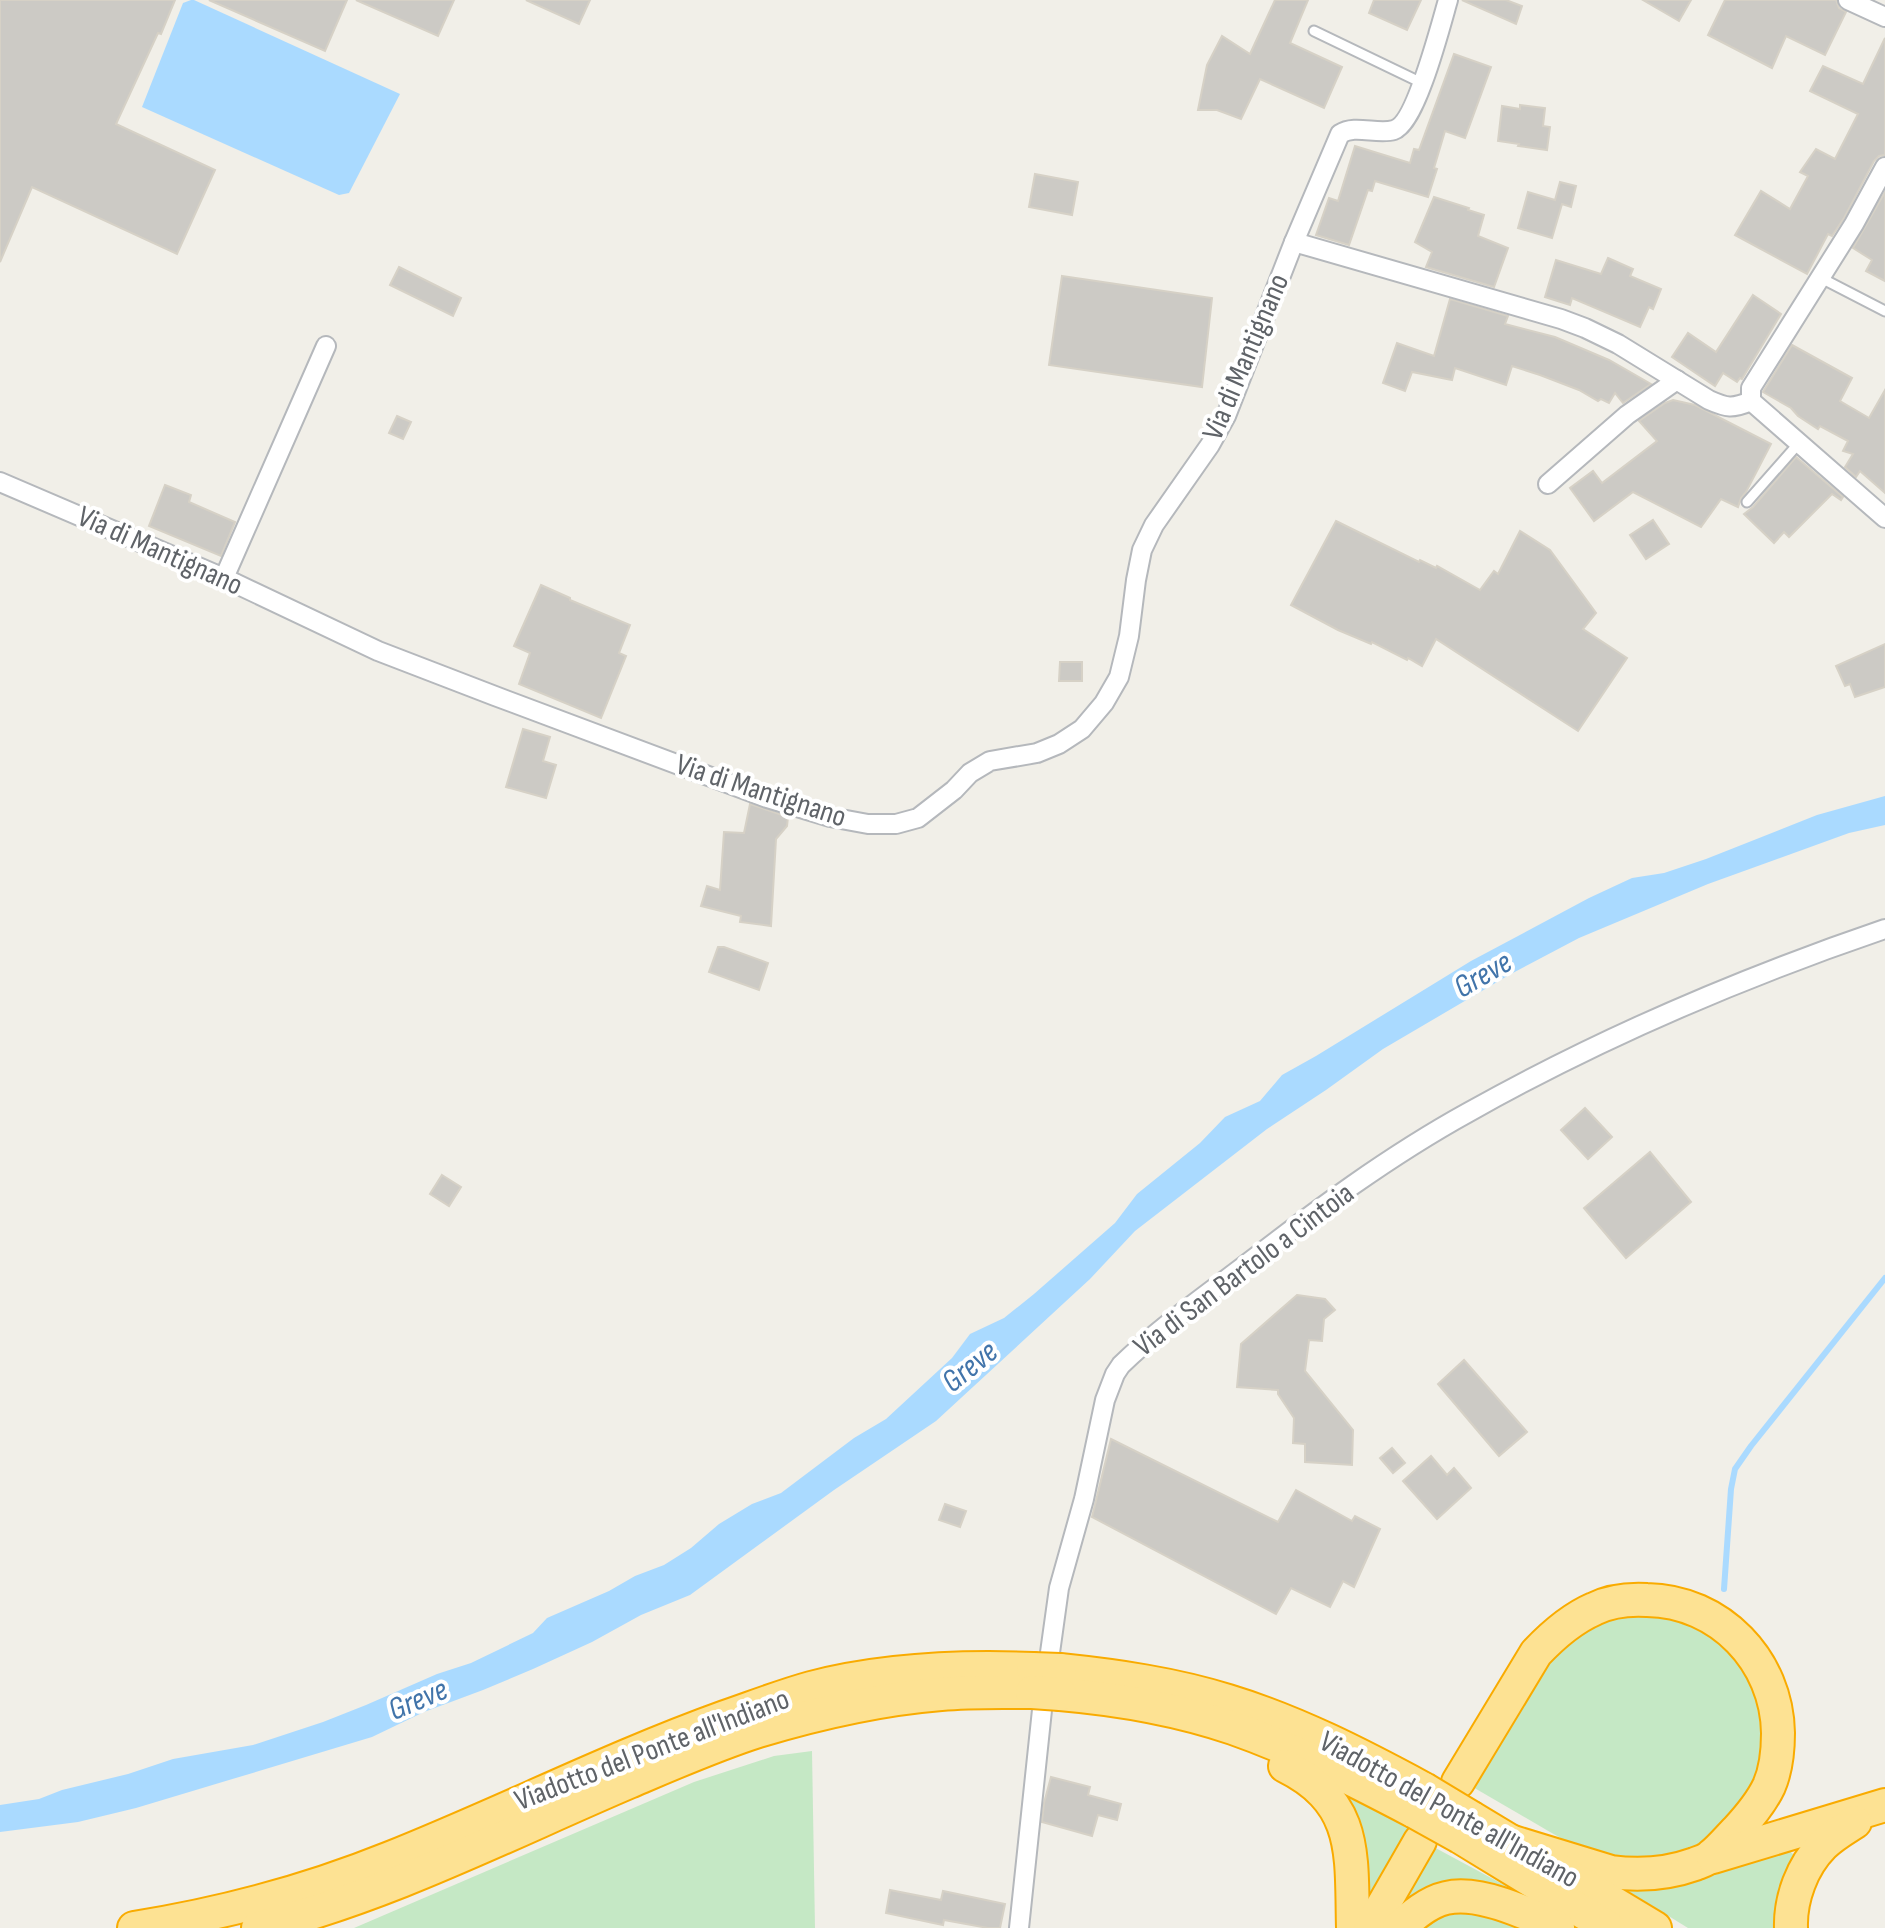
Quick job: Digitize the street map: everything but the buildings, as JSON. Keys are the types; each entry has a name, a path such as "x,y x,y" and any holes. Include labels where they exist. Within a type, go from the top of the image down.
{"highway":[{"path":"1458,1782 1536,1653 1553,1635 1595,1607 1616,1601 1656,1600 1684,1605 1717,1621 1751,1652 1770,1686 1778,1720 1776,1760 1768,1788 1750,1817 1710,1858"},
{"name":"Viadotto del Ponte all'Indiano","path":"134,1928 219,1912 345,1875 682,1732 811,1688 940,1668 977,1666 1045,1687 1207,1720 1264,1739 1333,1769 1420,1814 1513,1842 1655,1928"},
{"name":"Viadotto del Ponte all'Indiano","path":"258,1928 314,1912 426,1870 701,1751 757,1732 829,1712 951,1693 1045,1687 1125,1677 1229,1701 1354,1752 1420,1814"},
{"path":"1182,1714 1300,1774 1313,1782 1335,1806 1348,1838 1353,1928"},
{"path":"1513,1842 1611,1872 1649,1875 1882,1806"},
{"path":"1791,1928 1790,1913 1797,1888 1813,1857 1823,1844 1882,1806"},
{"path":"1370,1928 1420,1814"},
{"name":"Viadotto del Ponte all'Indiano","path":"1466,1828 1609,1928"},
{"path":"1332,1928 1352,1888"},
{"path":"1399,1928 1423,1908 1438,1900 1454,1897 1491,1901 1558,1928"}],"street":[{"path":"1294,242 1340,134 1347,129 1389,131 1399,128 1409,116 1448,0"},
{"path":"1848,0 1885,17"},
{"path":"1885,167 1854,224 1751,388 1751,401 1885,518"},
{"name":"Via di Mantignano","path":"0,482 224,578 378,651 767,798 830,817 868,824 896,824 918,818 970,773 990,761 1037,753 1059,744 1082,729 1104,703 1119,677 1129,636 1142,550 1154,525 1226,416 1294,242 1561,319 1605,337 1709,400 1736,408 1751,401"},
{"path":"224,578 326,346"},
{"path":"1548,484 1627,415 1677,380"},
{"name":"Via di San Bartolo a Cintoia","path":"1019,1928 1059,1588 1084,1499 1105,1400 1115,1374 1132,1355 1337,1196 1468,1112 1544,1072 1734,985 1885,929"}],"lane":[{"path":"1314,31 1422,83"},
{"path":"1821,278 1885,311"},
{"path":"1747,502 1799,443"}],"green space":[{"path":"1652,1607 1723,1635 1758,1684 1766,1746 1756,1782 1737,1815 1696,1849 1644,1861 1621,1860 1584,1851 1471,1786 1543,1659 1569,1632"},
{"path":"812,1751 815,1928 354,1928 694,1782 774,1756"},
{"path":"1340,1789 1414,1832 1362,1922"},
{"path":"1430,1845 1567,1919 1500,1892 1381,1928"},
{"path":"1787,1849 1794,1855 1796,1865 1784,1928 1688,1928 1628,1891 1658,1889"},
{"path":"1479,1905 1537,1928 1416,1928 1435,1915"}],"water":[{"path":"191,0 400,94 349,193 339,195 142,107 183,3"},
{"name":"Greve","path":"1885,796 1885,825 1849,833 1708,884 1579,938 1383,1049 1267,1129 1135,1231 1090,1279 936,1421 834,1490 690,1595 641,1615 533,1669 424,1712 372,1737 136,1808 78,1822 0,1832 0,1805 39,1799 173,1759 253,1745 323,1722 471,1663 533,1633 547,1618 664,1565 691,1548 719,1524 752,1504 781,1493 854,1438 886,1419 952,1358 970,1334 1004,1318 1034,1294 1115,1223 1137,1194 1200,1143 1225,1117 1260,1101 1282,1075 1471,961 1632,878 1664,873 1817,815"}],"waterway":[{"path":"1724,1589 1735,1469 1885,1278"}]}
